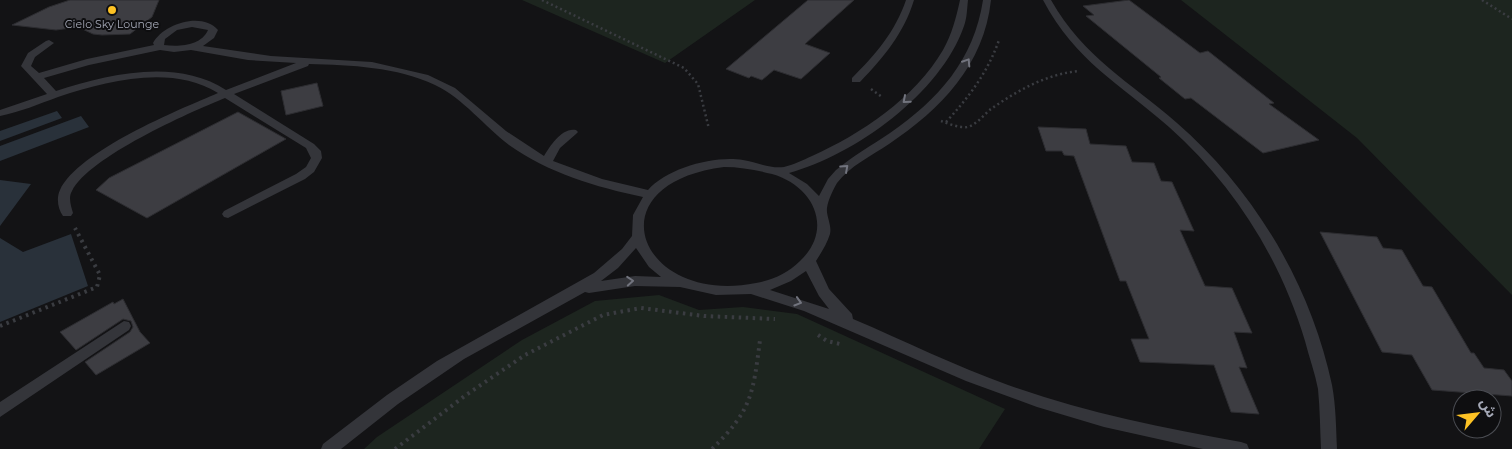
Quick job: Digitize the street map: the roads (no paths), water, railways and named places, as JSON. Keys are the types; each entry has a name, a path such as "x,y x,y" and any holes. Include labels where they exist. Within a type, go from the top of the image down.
{"lane":[{"path":"856,80 886,50 904,20 910,0"},
{"path":"778,172 833,151 883,120 911,96 933,72 949,49 959,26 964,0"},
{"path":"821,208 824,194 831,182 841,171 853,161 896,134 921,114 955,80 973,53 983,27 987,0"},
{"path":"1047,0 1065,31 1082,50 1104,70 1174,125 1214,165 1250,211 1282,262 1307,321 1325,387 1329,449"},
{"path":"36,77 87,62 160,47 173,50 192,47 208,39 213,30 210,27 197,24 170,30 159,39 160,47"},
{"path":"49,43 32,55 26,66 54,95"},
{"path":"192,47 249,57 373,64 425,77 467,99 513,143 546,162 585,179 651,195"},
{"path":"67,213 63,202 66,190 74,177 110,150 224,93 284,70 314,61"},
{"path":"0,113 106,80 154,75 195,79 210,84 310,146 316,151 317,157 314,164 302,175 228,214"},
{"path":"546,162 555,146 572,132"},
{"path":"582,289 608,283 661,281 728,292 750,290 774,284 809,261 818,249 823,235 824,222 821,208 811,194 797,181 759,166 739,163 705,166 680,174 664,183 651,195 642,208 637,222 638,237 643,251 654,265 668,276 687,285"},
{"path":"329,449 404,392 458,356 510,326 582,289 616,265 638,237"},
{"path":"809,261 815,278 824,294 838,310 859,327"},
{"path":"750,290 803,304 963,374 1038,402 1181,439 1241,449"},
{"path":"0,410 124,326"}],"place":[{"name":"Cielo Sky Lounge","path":"112,10"}]}
